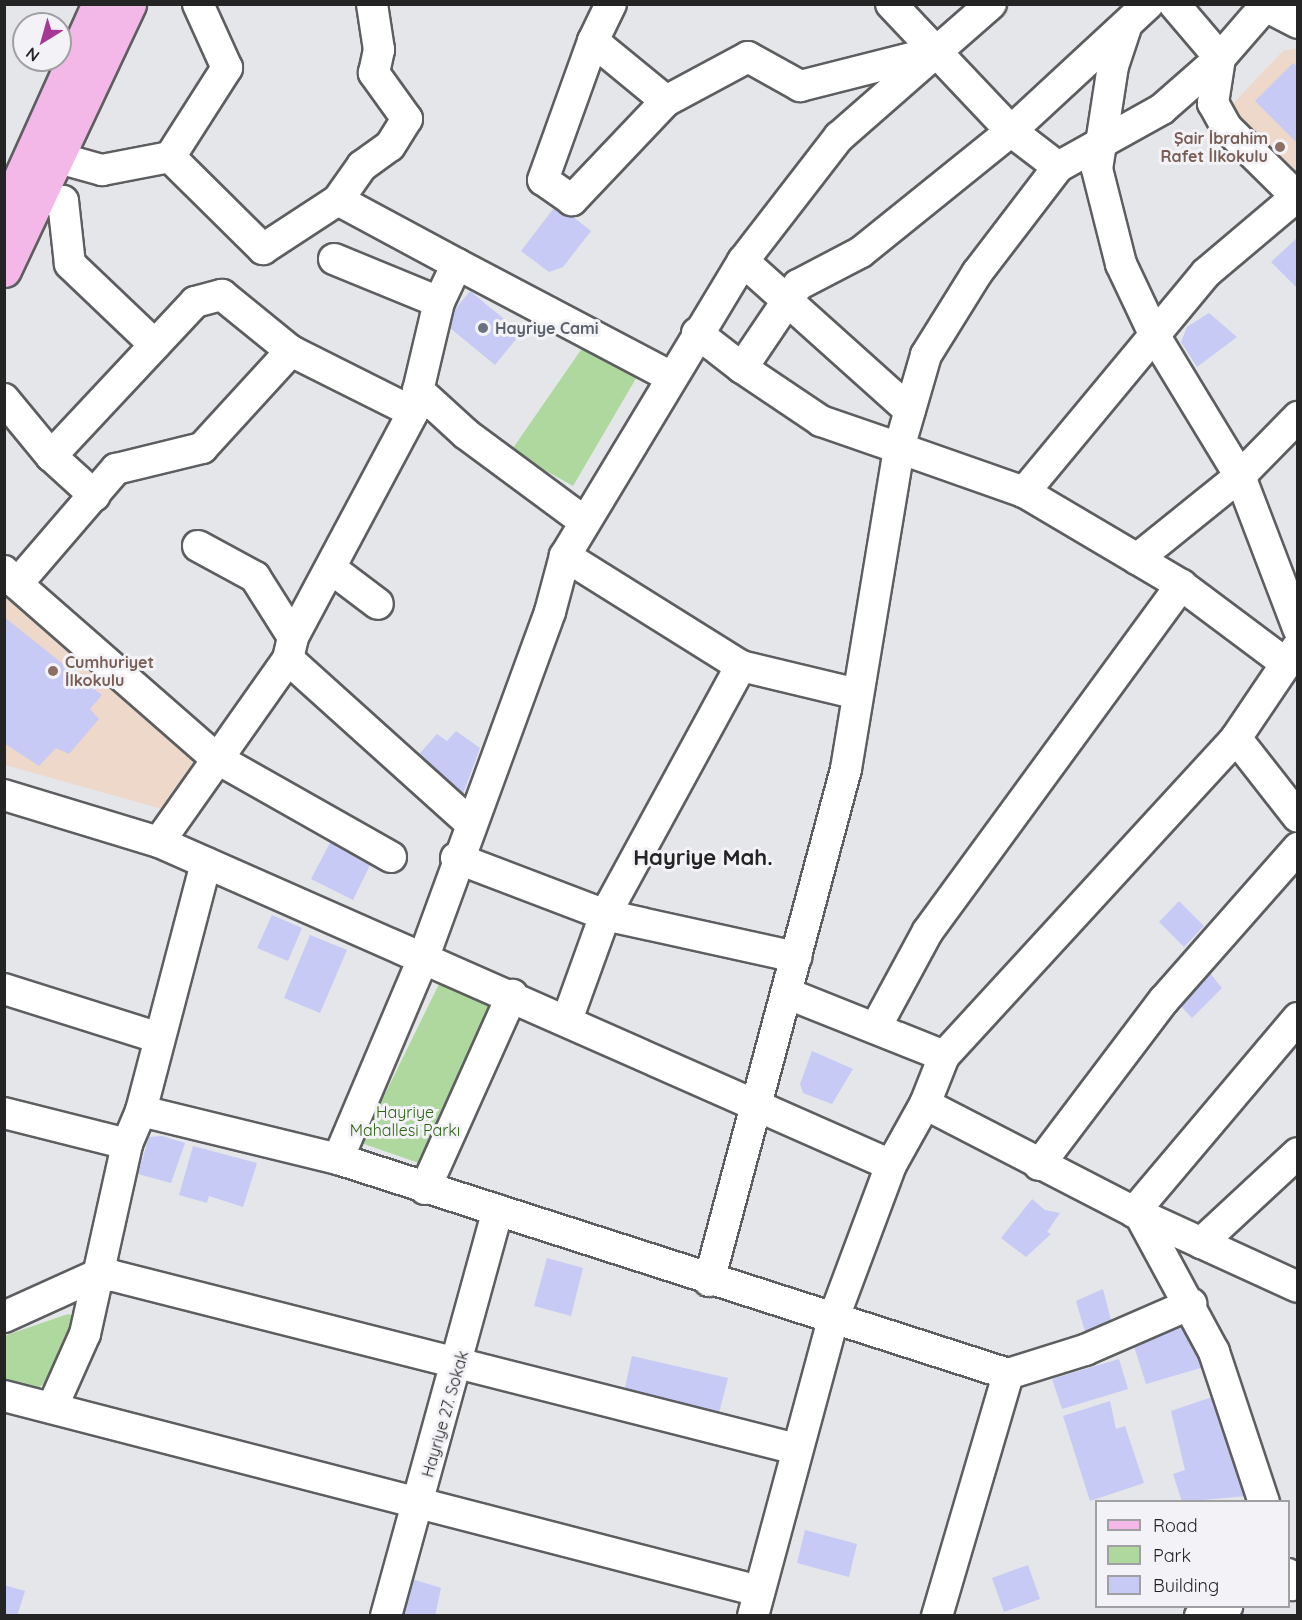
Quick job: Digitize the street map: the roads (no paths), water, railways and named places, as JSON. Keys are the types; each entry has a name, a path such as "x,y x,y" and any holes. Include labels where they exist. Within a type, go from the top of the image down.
{"main road":[{"path":"4,214 23,178 99,4"},
{"path":"4,270 23,178 55,157 129,4"}],"street":[{"path":"55,157 102,170 170,157 227,68 198,4"},
{"path":"170,157 263,249 338,200 362,166 390,146 407,119 374,73 379,50 372,4"},
{"path":"611,4 593,42 543,180 572,200 666,101 748,57 800,86 933,52"},
{"path":"891,4 933,52 1011,131 1058,167"},
{"path":"338,1159 423,959 456,858 471,824 565,556 671,376 743,261 839,137 933,52 991,4"},
{"path":"742,368 798,285 861,252 1011,131 1126,27 1148,4"},
{"path":"1024,492 1156,338 1206,273 1297,198 1227,128 1213,103 1220,58 1174,4"},
{"path":"709,1281 846,769 899,448 926,355 977,273 1058,167 1102,139 1162,109 1220,58 1265,5 1298,23"},
{"path":"1126,27 1097,168 1121,264 1156,338 1240,476 1298,628"},
{"path":"593,42 666,101"},
{"path":"23,178 63,201 70,264 155,345"},
{"path":"338,200 671,376"},
{"path":"334,259 439,302"},
{"path":"743,261 789,299 910,411"},
{"path":"159,842 291,648 333,570 416,401 439,302 458,264"},
{"path":"51,456 195,302 222,295 291,351 416,401 466,434 585,522"},
{"path":"5,1398 420,1500 756,1603 796,1449 833,1320 891,1165 925,1104 944,1056 1236,738 1291,654 1181,585 1024,492 820,421 742,368 697,333"},
{"path":"291,351 202,448 116,469 95,496 11,578 216,758 391,857"},
{"path":"4,399 51,456 95,496"},
{"path":"1137,559 1240,476 1298,417"},
{"path":"198,546 255,577 291,648 471,824"},
{"path":"565,556 741,666 858,694"},
{"path":"333,570 378,604"},
{"path":"876,1027 928,931 1181,585"},
{"path":"567,1020 605,915 741,666"},
{"path":"1236,738 1298,817"},
{"path":"4,795 159,842 423,959 512,995 891,1165"},
{"path":"1039,1166 1164,1000 1298,848"},
{"path":"456,858 605,915 796,957"},
{"path":"52,1408 85,1334 127,1144 141,1111 206,863"},
{"path":"4,989 159,1038"},
{"path":"786,993 944,1056"},
{"path":"425,1189 512,995"},
{"path":"1137,1214 1298,1018"},
{"path":"925,1104 1039,1166 1137,1214 1201,1243 1291,1276"},
{"path":"141,1111 338,1159 709,1281 1008,1374 1085,1350 1191,1304"},
{"path":"4,1113 127,1144"},
{"path":"1201,1243 1298,1153"},
{"name":"Hayriye 27. Sokak","path":"386,1616 459,1364 498,1210"},
{"path":"1137,1214 1191,1304 1214,1352 1263,1500"},
{"path":"4,1317 99,1274 796,1449"},
{"path":"937,1616 1008,1374"},
{"path":"1200,1616 1222,1608"}],"place":[{"name":"Şair İbrahim Rafet İlkokulu","path":"1280,147"},
{"name":"Hayriye Cami","path":"483,328"},
{"name":"Cumhuriyet İlkokulu","path":"53,671"}],"district":[{"name":"Hayriye Mah.","path":"703,858"}],"park label":[{"name":"Hayriye Mahallesi Parkı","path":"405,1121"}]}
